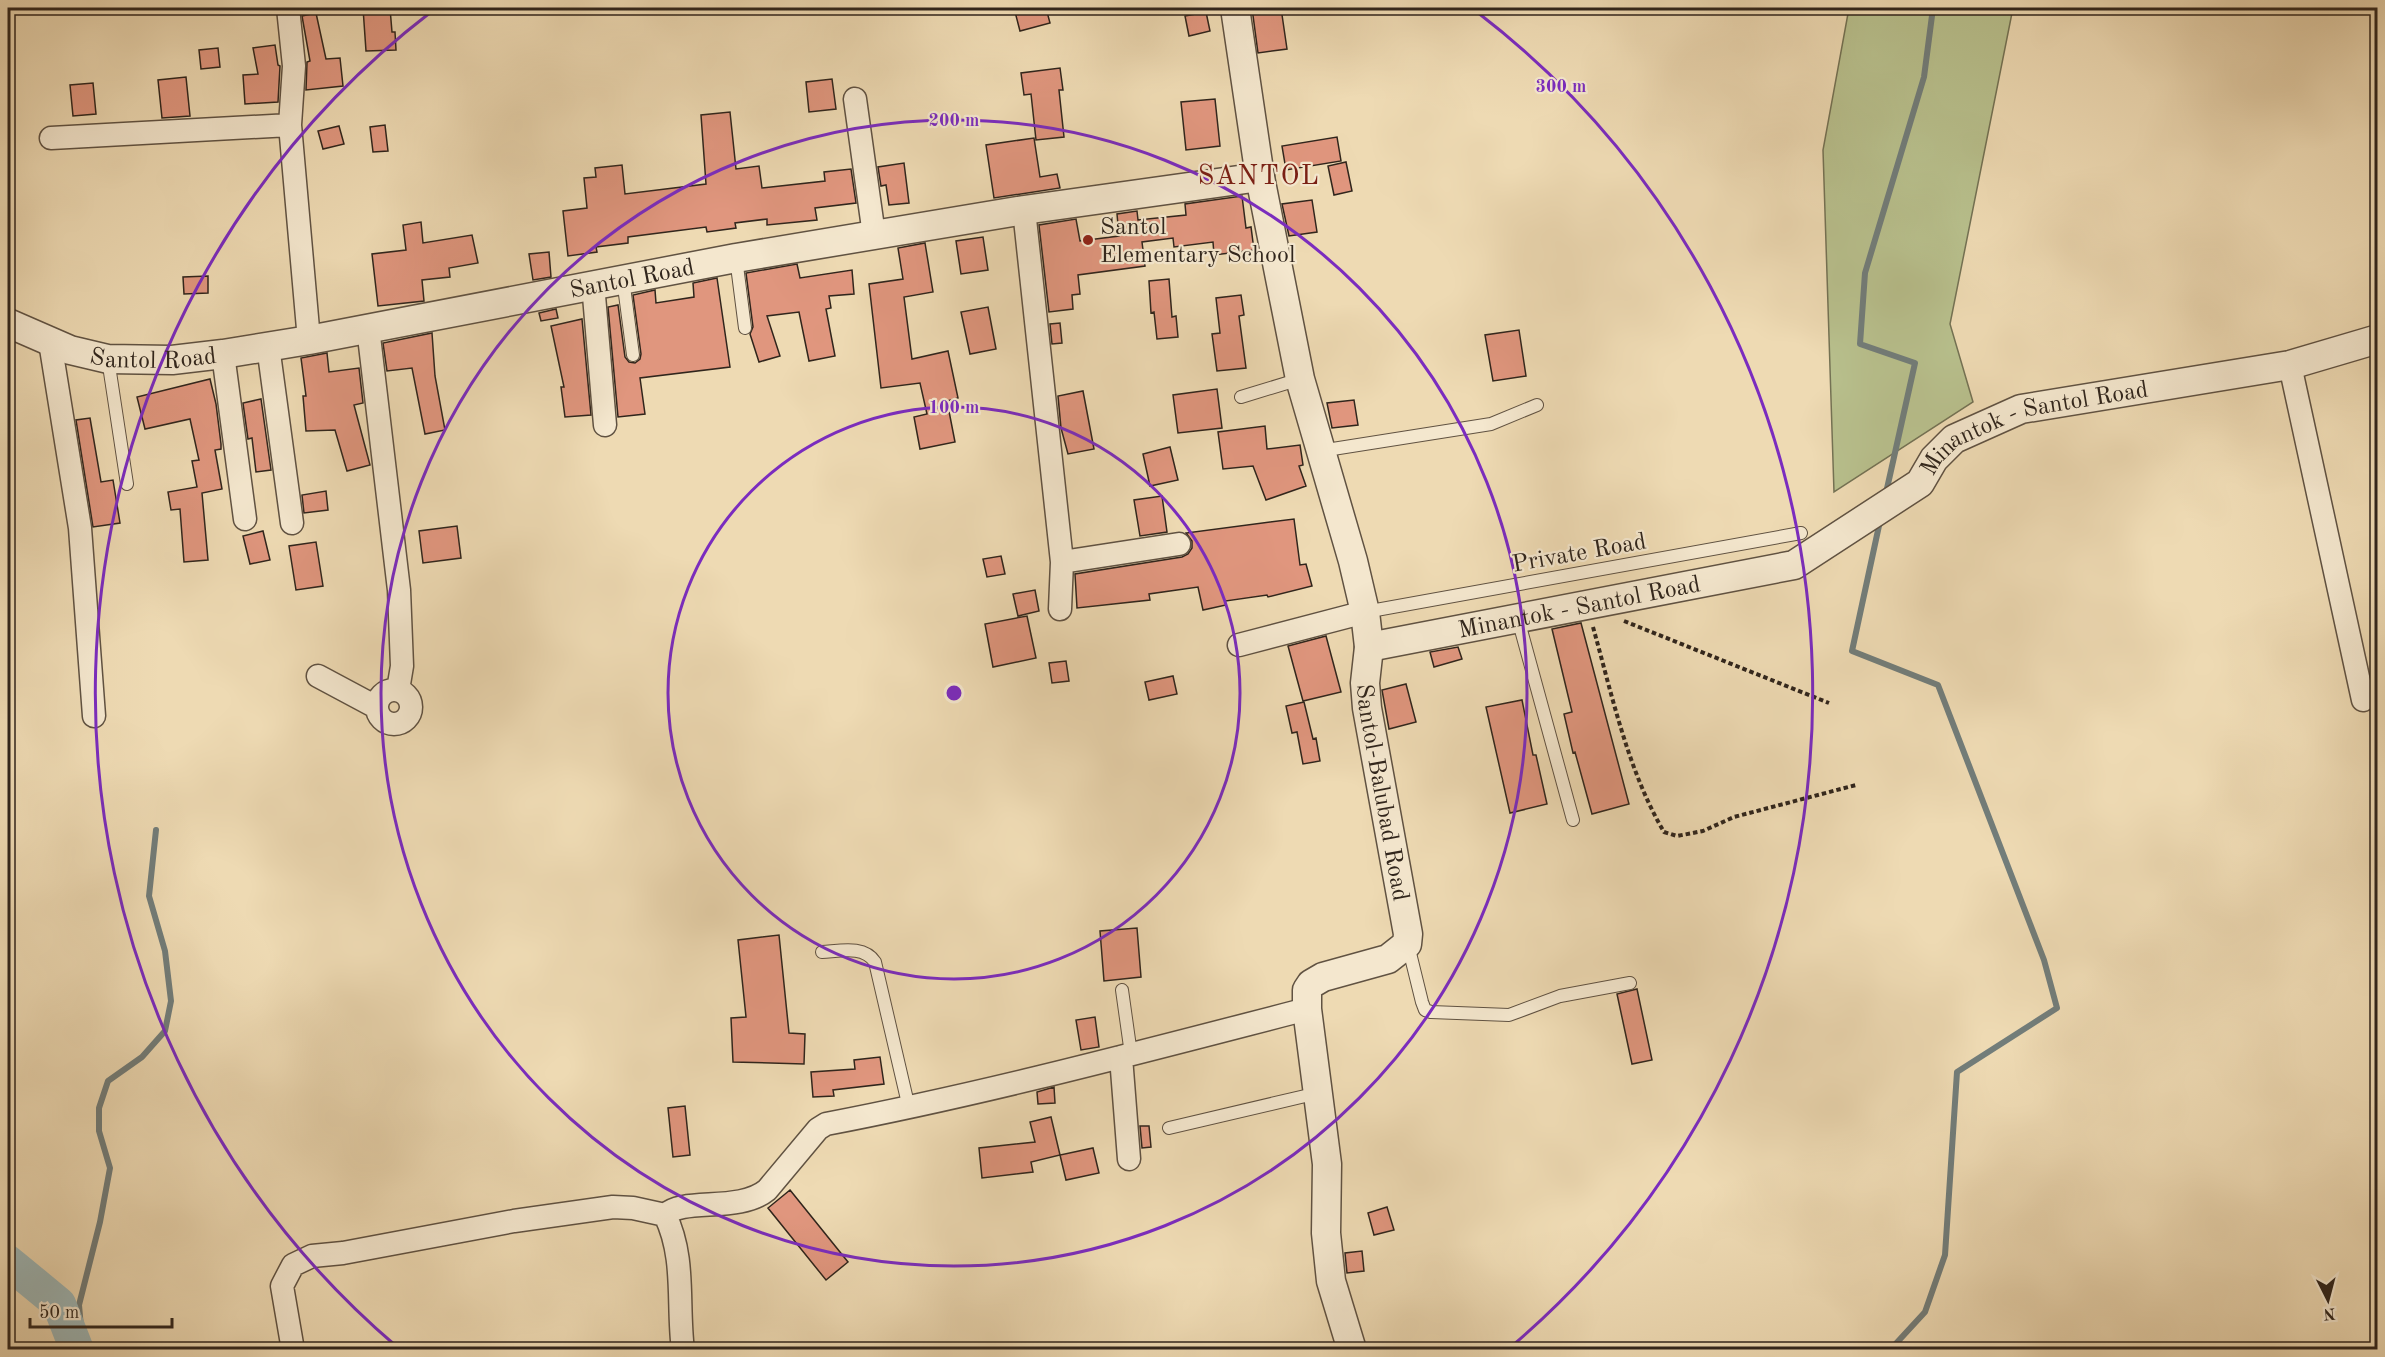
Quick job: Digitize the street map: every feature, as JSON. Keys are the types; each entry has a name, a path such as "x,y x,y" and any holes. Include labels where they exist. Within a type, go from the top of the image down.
{"street":[{"path":"288,8 294,66 290,125 309,340"},
{"name":"Santol-Balubad Road","path":"1235,8 1260,177 1300,379 1353,561 1365,612 1369,647 1365,683 1367,708 1408,934 1407,944"},
{"path":"855,99 874,235"},
{"path":"51,138 290,125"},
{"name":"Santol Road","path":"8,323 70,350 108,359 172,360 309,340 736,258 1024,210 1260,177"},
{"path":"1024,210 1062,562 1060,609"},
{"path":"593,284 605,425"},
{"path":"368,328 399,590 402,666 398,690"},
{"name":"Minantok - Santol Road","path":"1369,647 1794,565 1920,483 1934,459 1954,439 2021,409 2290,365 2378,339"},
{"path":"50,342 80,528 94,716"},
{"path":"268,346 292,523"},
{"path":"223,354 244,519"},
{"path":"2290,365 2363,700"},
{"path":"1062,562 1179,544"},
{"path":"1239,645 1365,612"},
{"path":"318,676 376,707"},
{"path":"398,690 405,693 412,707 405,721 390,725 378,715 376,707 383,693 398,690"},
{"path":"1352,1350 1331,1281 1326,1233 1327,1164 1307,1009 1308,990 1311,984 1323,977 1388,959 1407,944"},
{"path":"293,1350 282,1286 293,1265 312,1256 343,1253 514,1221 613,1207 665,1215 675,1209 757,1198 767,1190 818,1129 826,1124 909,1108 1307,1009"},
{"path":"1126,1055 1129,1158"},
{"path":"665,1215 672,1229 679,1258 680,1330 683,1350"}],"lane":[{"path":"736,258 745,328"},
{"path":"623,279 633,355"},
{"path":"108,359 127,484"},
{"path":"1241,398 1300,379"},
{"path":"1320,451 1491,424 1537,405"},
{"name":"Private Road","path":"1365,612 1801,533"},
{"path":"1518,619 1573,820"},
{"path":"1407,944 1422,1002 1425,1010 1431,1012 1509,1015 1560,996 1630,983"},
{"path":"822,952 857,950 870,954 875,962 909,1108"},
{"path":"1122,990 1126,1055"},
{"path":"1169,1128 1318,1093"}],"path":[{"path":"1587,606 1617,713 1650,808 1664,832 1677,836 1703,831 1734,817 1856,785"},
{"path":"1620,620 1829,703"}],"green space":[{"path":"1849,8 2013,8 1950,324 1973,402 1834,492 1823,150"}],"building":[{"path":"363,8 390,8 396,50 366,51"},
{"path":"1014,8 1046,8 1050,23 1020,31"},
{"path":"1252,8 1281,8 1287,49 1258,53"},
{"path":"1206,12 1210,31 1189,36 1185,16"},
{"path":"316,13 326,59 340,58 343,86 306,90 307,62 310,61 302,16"},
{"path":"275,45 280,66 278,102 245,104 243,75 258,74 253,48"},
{"path":"218,48 220,67 201,69 199,50"},
{"path":"1060,68 1063,90 1059,90 1064,137 1036,140 1031,94 1024,95 1021,73"},
{"path":"186,77 190,116 162,118 158,80"},
{"path":"832,79 836,109 809,112 806,82"},
{"path":"93,83 96,114 73,116 70,85"},
{"path":"1215,99 1220,146 1186,150 1181,102"},
{"path":"730,112 736,169 759,166 762,188 825,181 824,172 851,169 856,203 815,208 817,220 767,225 767,219 735,223 736,228 707,232 706,227 628,237 628,243 596,247 597,252 568,256 563,211 587,208 584,178 596,177 595,168 622,165 625,194 706,184 701,115"},
{"path":"385,125 388,151 373,152 370,127"},
{"path":"339,126 344,144 323,149 318,131"},
{"path":"1337,137 1341,161 1286,170 1282,146"},
{"path":"1034,138 1040,177 1057,174 1060,188 994,198 986,145"},
{"path":"1346,162 1352,191 1334,195 1328,166"},
{"path":"904,163 909,203 889,205 886,185 881,186 878,167"},
{"path":"1242,196 1246,228 1251,227 1254,250 1214,255 1213,242 1174,247 1173,238 1142,242 1145,266 1078,275 1080,294 1072,295 1073,309 1049,312 1039,225 1076,219 1080,241 1119,236 1117,214 1137,211 1138,220 1186,215 1185,204"},
{"path":"1312,200 1317,232 1289,236 1282,204"},
{"path":"421,222 423,243 472,235 478,263 449,268 450,277 422,280 424,301 378,306 372,254 406,250 403,225"},
{"path":"983,237 988,270 961,274 956,241"},
{"path":"925,243 933,292 904,297 912,359 948,351 958,398 947,401 955,442 920,449 914,417 927,414 920,383 881,388 869,284 903,279 898,248"},
{"path":"549,252 551,277 533,280 529,254"},
{"path":"797,264 800,278 852,270 854,294 829,296 831,308 826,309 835,356 809,361 799,312 767,316 780,356 759,362 750,334 753,327 746,273"},
{"path":"208,276 208,293 184,294 183,277"},
{"path":"717,278 730,367 640,378 645,414 618,417 608,307 618,305 625,357 629,362 635,363 640,359 641,354 633,295 655,290 656,303 694,297 693,283"},
{"path":"1169,279 1172,317 1176,316 1178,337 1157,339 1154,312 1151,313 1149,281"},
{"path":"1241,295 1244,315 1239,316 1246,368 1217,371 1212,334 1220,333 1216,298"},
{"path":"988,307 996,349 970,354 961,312"},
{"path":"556,309 558,318 541,321 539,313"},
{"path":"582,319 591,415 565,417 561,387 564,387 551,326"},
{"path":"1060,323 1062,343 1052,344 1050,324"},
{"path":"1519,330 1526,376 1493,381 1485,335"},
{"path":"432,333 435,376 445,430 425,434 412,368 387,371 383,343"},
{"path":"327,353 329,372 359,368 363,403 354,405 370,465 347,471 335,430 306,431 303,396 306,396 301,358"},
{"path":"210,379 221,444 221,449 215,450 222,489 202,493 208,560 184,562 180,509 171,510 168,492 197,487 192,461 199,460 190,419 145,429 137,397"},
{"path":"1217,389 1222,428 1178,433 1173,395"},
{"path":"1083,391 1094,449 1068,454 1061,428 1058,396"},
{"path":"261,399 271,470 256,472 252,438 248,439 243,403"},
{"path":"1354,400 1358,425 1332,428 1327,403"},
{"path":"90,418 101,482 113,480 120,523 93,527 76,420"},
{"path":"1265,426 1267,449 1300,445 1303,465 1299,466 1306,486 1266,500 1253,466 1223,469 1218,432"},
{"path":"1170,447 1178,480 1150,486 1143,454"},
{"path":"326,491 328,510 304,513 302,495"},
{"path":"1162,496 1167,532 1140,536 1134,500"},
{"path":"1294,519 1300,565 1306,564 1312,586 1268,597 1267,595 1225,601 1226,605 1203,610 1198,587 1149,594 1150,600 1077,608 1075,574 1182,557 1192,548 1192,541 1186,533"},
{"path":"457,526 461,558 423,563 419,531"},
{"path":"263,531 270,560 250,564 243,536"},
{"path":"316,542 323,586 296,590 289,546"},
{"path":"1001,556 1005,574 987,577 983,559"},
{"path":"1035,590 1039,611 1018,616 1013,594"},
{"path":"1027,616 1036,658 993,667 985,624"},
{"path":"1581,623 1629,804 1592,814 1575,752 1573,753 1564,714 1572,712 1552,629"},
{"path":"1326,636 1341,692 1303,701 1288,646"},
{"path":"1458,647 1462,659 1434,667 1430,652"},
{"path":"1066,661 1069,681 1052,683 1049,663"},
{"path":"1173,676 1177,694 1149,700 1145,682"},
{"path":"1406,684 1416,722 1389,729 1382,690"},
{"path":"1522,700 1533,755 1536,755 1547,804 1510,813 1486,707"},
{"path":"1304,702 1313,739 1316,738 1320,761 1303,764 1297,732 1292,733 1286,706"},
{"path":"1137,928 1141,977 1104,981 1100,931"},
{"path":"779,935 789,1033 805,1034 804,1064 733,1062 731,1018 746,1017 738,940"},
{"path":"1637,989 1652,1060 1632,1064 1617,994"},
{"path":"1095,1017 1099,1047 1081,1050 1076,1020"},
{"path":"880,1057 884,1084 833,1090 834,1096 813,1097 811,1072 855,1069 854,1060"},
{"path":"1054,1087 1055,1103 1038,1104 1037,1092"},
{"path":"685,1106 690,1155 673,1157 668,1108"},
{"path":"1051,1117 1060,1155 1031,1162 1033,1172 982,1178 979,1148 1035,1142 1030,1122"},
{"path":"1140,1126 1149,1126 1151,1147 1142,1148"},
{"path":"1093,1148 1099,1173 1066,1180 1060,1155"},
{"path":"790,1190 848,1262 826,1280 768,1208"},
{"path":"1387,1207 1394,1230 1374,1235 1368,1213"},
{"path":"1362,1251 1364,1271 1347,1273 1345,1253"}],"waterway":[{"path":"1886,493 1915,363 1860,344 1865,273 1924,77 1933,8"},
{"path":"8,28 11,55 8,76"},
{"path":"1880,521 1852,651 1938,685 2044,960 2057,1008 1957,1072 1945,1255 1925,1312 1890,1350"},
{"path":"83,1350 79,1305 100,1222 110,1168 99,1131 99,1108 108,1081 142,1057 165,1031 171,1001 165,951 149,896 156,830"},
{"path":"8,1262 59,1304 77,1350"}],"place":[{"name":"Santol Elementary School","path":"1088,240"}],"district":[{"name":"SANTOL","path":"1259,175"}]}
